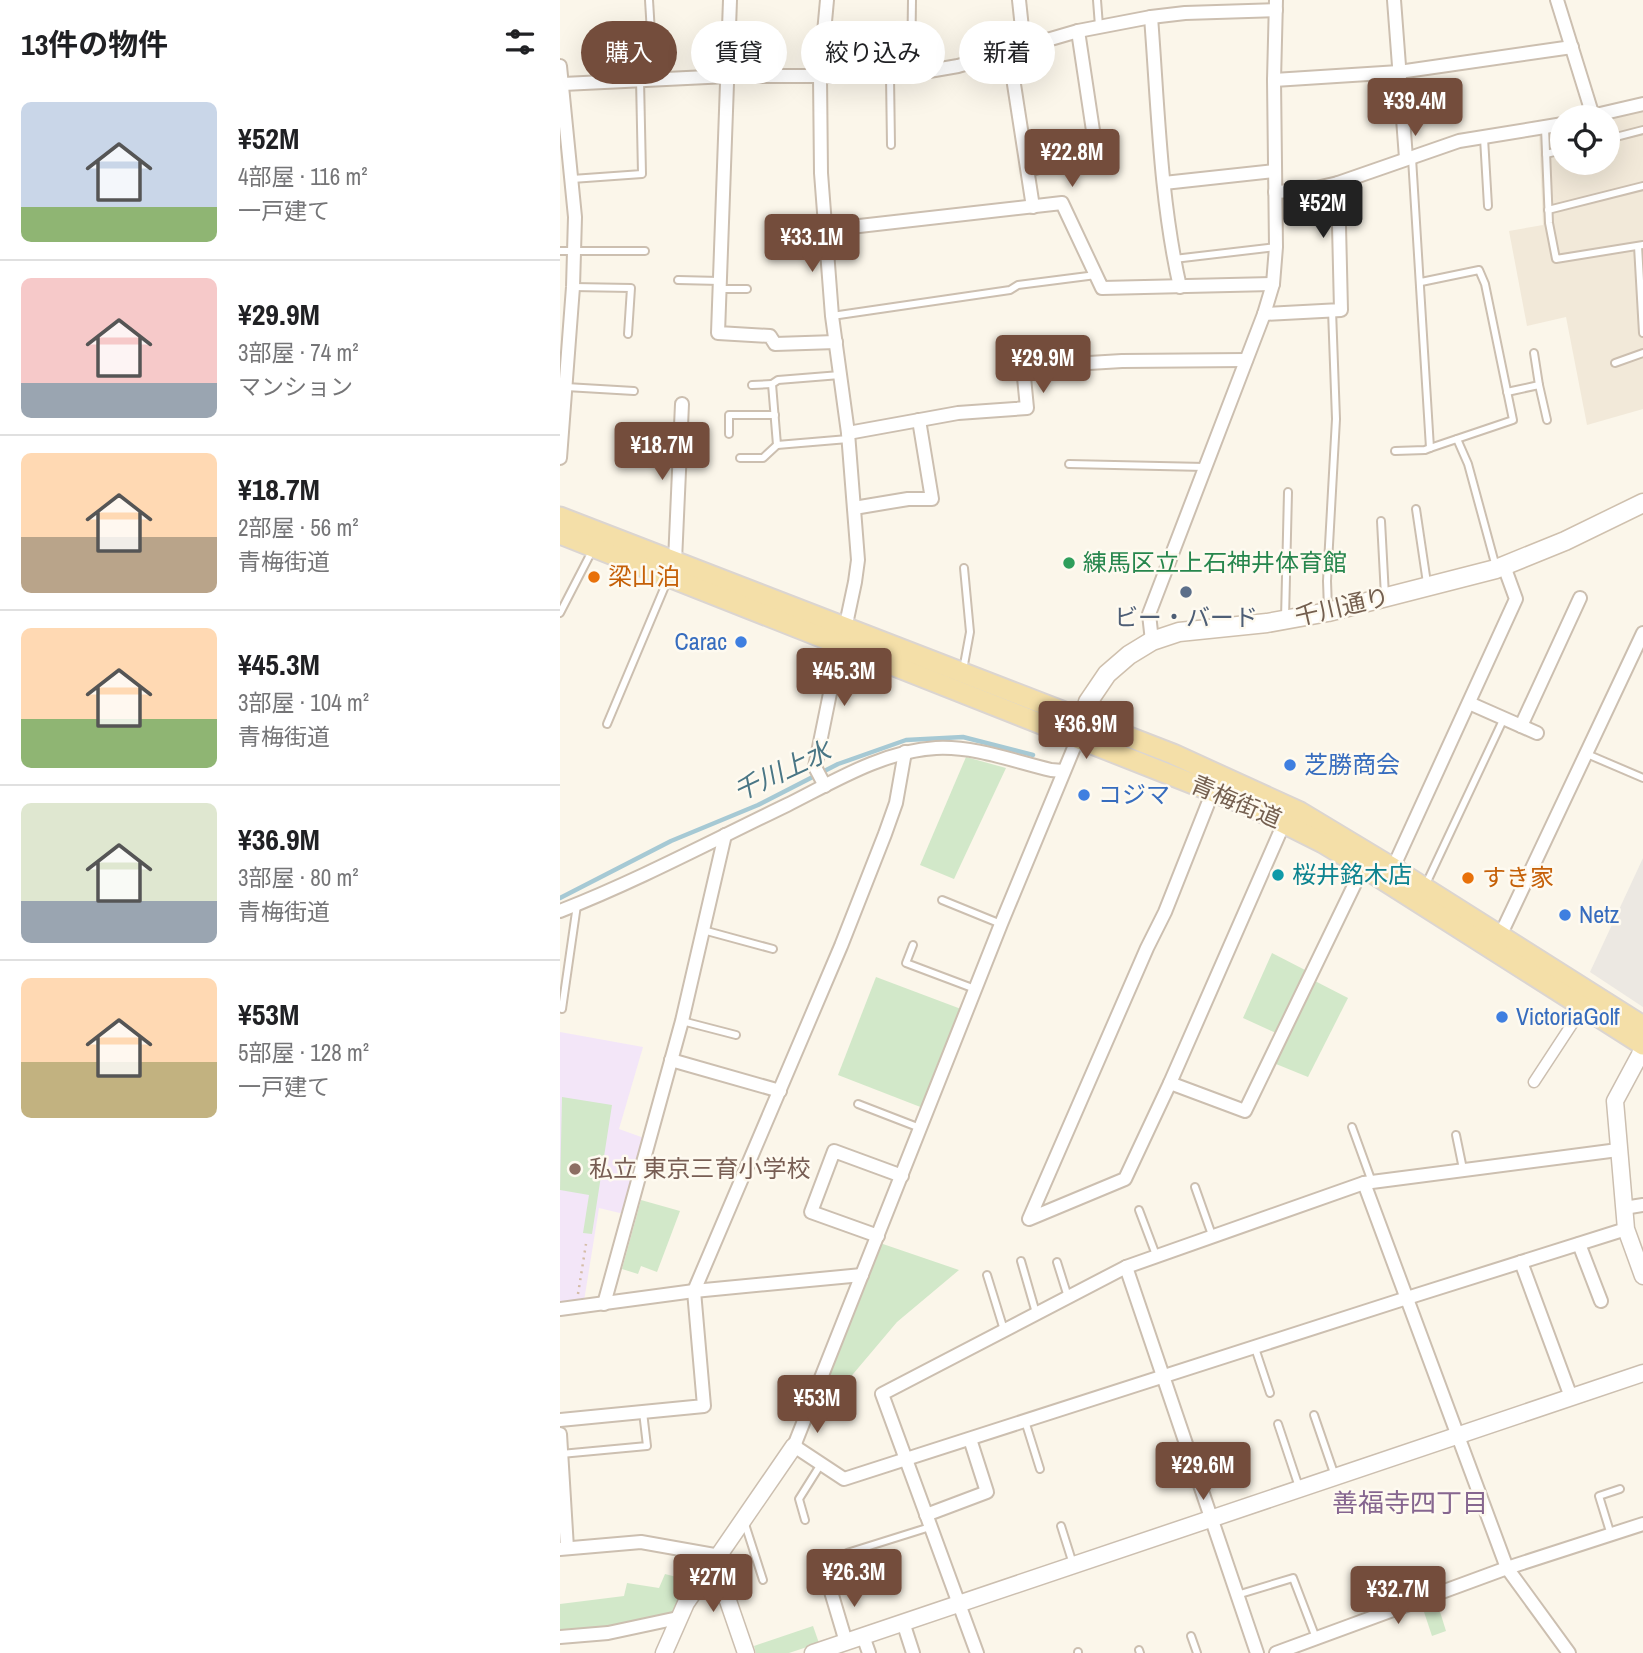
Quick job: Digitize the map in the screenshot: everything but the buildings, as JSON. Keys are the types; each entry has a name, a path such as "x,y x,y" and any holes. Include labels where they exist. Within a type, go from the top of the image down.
{"main road":[{"name":"千川通り","path":"1080,728 1093,693 1107,674 1129,655 1152,641 1179,632 1285,620 1328,612 1500,567 1566,541 1643,503"},
{"name":"青梅街道","path":"560,517 672,569 842,636 1080,728 1173,754 1242,784 1300,812 1393,867 1643,1026"},
{"name":"青梅街道","path":"560,534 593,547 672,569"},
{"name":"青梅街道","path":"842,636 963,674 1284,823 1363,867 1643,1047"}],"street":[{"path":"729,21 730,0"},
{"path":"825,21 827,0"},
{"path":"1019,0 1021,21"},
{"path":"1394,0 1409,157"},
{"path":"1557,0 1587,105"},
{"path":"1055,38 1185,7 1276,5 1276,247 1273,284 1264,314 1149,614 1152,641"},
{"path":"1151,17 1164,183 1174,259 1181,286"},
{"path":"1028,170 1093,151 1096,144 1078,31"},
{"path":"1274,80 1399,72 1572,47"},
{"path":"560,66 564,142 572,179 575,217 573,286 560,458"},
{"path":"563,84 581,83"},
{"path":"728,84 718,333 770,336 775,344 836,342"},
{"path":"820,84 824,230 848,436 858,560 815,766 823,783"},
{"path":"1014,84 1033,207"},
{"path":"1620,110 1643,104"},
{"path":"1275,192 1308,190 1338,183 1409,157 1484,136 1550,127"},
{"path":"1164,183 1275,171"},
{"path":"1264,314 1341,310 1338,183"},
{"path":"824,230 1062,202 1102,288 1273,284"},
{"path":"848,436 958,413 1027,408 1023,367 1122,361 1246,360"},
{"path":"672,569 682,404"},
{"path":"854,508 908,499 932,499 919,420"},
{"path":"1393,867 1516,599 1500,567"},
{"path":"1521,726 1580,598"},
{"path":"1500,936 1639,651 1643,633"},
{"path":"1469,703 1537,733"},
{"path":"664,1653 686,1603 794,1446 1080,728"},
{"path":"560,911 725,835 823,783 905,752 933,748 969,749 1063,771"},
{"path":"560,1420 704,1406 694,1291 841,946 885,834 896,803 905,752"},
{"path":"1213,791 1166,912 1147,948 1029,1219 1125,1179 1284,823"},
{"path":"604,1304 682,1021 725,835"},
{"path":"1170,1083 1245,1111 1363,867"},
{"path":"1534,1082 1576,1018"},
{"path":"1643,1047 1615,1101 1626,1229 1643,1276"},
{"path":"671,1060 779,1091"},
{"path":"977,1653 882,1394 1126,1267 1368,1182 1618,1150"},
{"path":"878,1236 811,1212 834,1151 902,1176"},
{"path":"1368,1182 1406,1298 1507,1568 1569,1653"},
{"path":"1624,1209 1643,1205"},
{"path":"794,1446 844,1479 1626,1229"},
{"path":"1578,1244 1601,1301"},
{"path":"1521,1262 1571,1397"},
{"path":"1126,1267 1257,1653"},
{"path":"560,1310 694,1291 862,1275"},
{"path":"813,1653 1643,1373"},
{"path":"560,1434 564,1549 641,1542 718,1559"},
{"path":"928,1521 987,1493 970,1438"},
{"path":"1276,1653 1507,1568 1643,1524"},
{"path":"718,1559 746,1653"},
{"path":"829,1585 846,1642"},
{"path":"560,1637 608,1633 678,1618"},
{"path":"903,1622 913,1653"},
{"path":"863,1636 869,1653"}],"lane":[{"path":"649,0 650,21"},
{"path":"912,0 912,21"},
{"path":"1097,0 1099,27"},
{"path":"572,179 642,174 640,84"},
{"path":"890,84 891,145"},
{"path":"1545,128 1548,210 1556,259 1640,246 1643,333"},
{"path":"1620,136 1643,130"},
{"path":"1484,136 1488,206"},
{"path":"1546,154 1550,153"},
{"path":"1409,157 1421,282 1430,448"},
{"path":"1548,210 1643,186"},
{"path":"1174,259 1276,247"},
{"path":"560,251 645,251"},
{"path":"1395,451 1425,450 1513,421 1485,284 1479,270 1421,282"},
{"path":"832,316 1096,275"},
{"path":"678,280 747,289"},
{"path":"573,286 631,288 628,334"},
{"path":"1328,612 1327,581 1336,419 1332,310"},
{"path":"1534,353 1547,419"},
{"path":"1615,363 1643,353"},
{"path":"752,385 840,375"},
{"path":"772,384 777,445"},
{"path":"1507,392 1539,385"},
{"path":"566,387 634,391"},
{"path":"729,435 729,415 775,415"},
{"path":"740,458 763,458 777,445 848,436"},
{"path":"1457,439 1468,464 1500,567"},
{"path":"1069,464 1205,467"},
{"path":"1285,620 1288,492"},
{"path":"1416,509 1428,586"},
{"path":"1381,521 1385,597"},
{"path":"560,613 593,547"},
{"path":"963,674 970,632 964,568"},
{"path":"607,724 672,569"},
{"path":"1425,887 1504,718"},
{"path":"1587,754 1643,778"},
{"path":"942,900 1001,924"},
{"path":"562,1009 577,905"},
{"path":"702,930 773,949"},
{"path":"913,945 906,963 975,989"},
{"path":"682,1021 736,1035"},
{"path":"858,1104 920,1128"},
{"path":"1352,1127 1368,1182"},
{"path":"1456,1135 1464,1169"},
{"path":"1195,1187 1212,1236"},
{"path":"1139,1210 1156,1255"},
{"path":"1021,1261 1036,1313"},
{"path":"1057,1262 1068,1297"},
{"path":"987,1275 1004,1330"},
{"path":"1255,1348 1270,1393"},
{"path":"561,1454 647,1446 643,1412"},
{"path":"1314,1415 1335,1477"},
{"path":"1025,1421 1040,1469"},
{"path":"1278,1424 1299,1489"},
{"path":"806,1520 799,1499 821,1464"},
{"path":"1611,1535 1599,1496 1620,1489"},
{"path":"744,1520 763,1580"},
{"path":"847,1553 928,1521"},
{"path":"1061,1525 1073,1564"},
{"path":"1380,1573 1391,1611"},
{"path":"1237,1595 1293,1578 1315,1638"},
{"path":"1191,1636 1197,1653"}],"path":[{"path":"575,1308 586,1244"}],"shaded area":[{"path":"1643,108 1643,409 1587,425 1566,317 1527,326 1509,231 1543,225 1539,134 1550,131 1550,175 1620,175 1620,114"},
{"path":"1643,858 1643,1007 1590,972"},
{"name":"私立 東京三育小学校","path":"560,1032 643,1047 619,1129 644,1138 624,1214 599,1208 584,1301 560,1304"}],"green space":[{"path":"966,757 1006,768 954,879 920,865"},
{"path":"1272,953 1307,971 1276,1033 1243,1018"},
{"path":"876,977 961,1009 923,1108 838,1075"},
{"path":"1315,981 1348,998 1308,1077 1276,1064"},
{"path":"562,1097 612,1105 592,1234 583,1233 589,1195 560,1190"},
{"path":"641,1200 680,1211 657,1272 641,1266 638,1274 622,1269"},
{"path":"880,1243 959,1270 897,1322 810,1425"},
{"path":"665,1574 692,1581 671,1616 607,1629 560,1632 560,1604 624,1596 627,1583 659,1588"},
{"path":"1436,1599 1446,1631 1432,1636 1421,1603"},
{"path":"813,1626 819,1643 789,1653 756,1653 754,1646"}],"waterway":[{"name":"千川上水","path":"560,898 671,841 758,805 838,764 906,740 963,737 1033,755"}],"place":[{"name":"練馬区立上石神井体育館","path":"1069,563"},
{"name":"梁山泊","path":"594,577"},
{"name":"ビー・バード","path":"1186,592"},
{"name":"Carac","path":"741,642"},
{"name":"芝勝商会","path":"1290,765"},
{"name":"コジマ","path":"1084,795"},
{"name":"桜井銘木店","path":"1278,875"},
{"name":"すき家","path":"1468,878"},
{"name":"Netz","path":"1565,915"},
{"name":"VictoriaGolf","path":"1502,1017"},
{"name":"私立 東京三育小学校","path":"575,1169"}],"district":[{"name":"善福寺四丁目","path":"1410,1503"}]}
